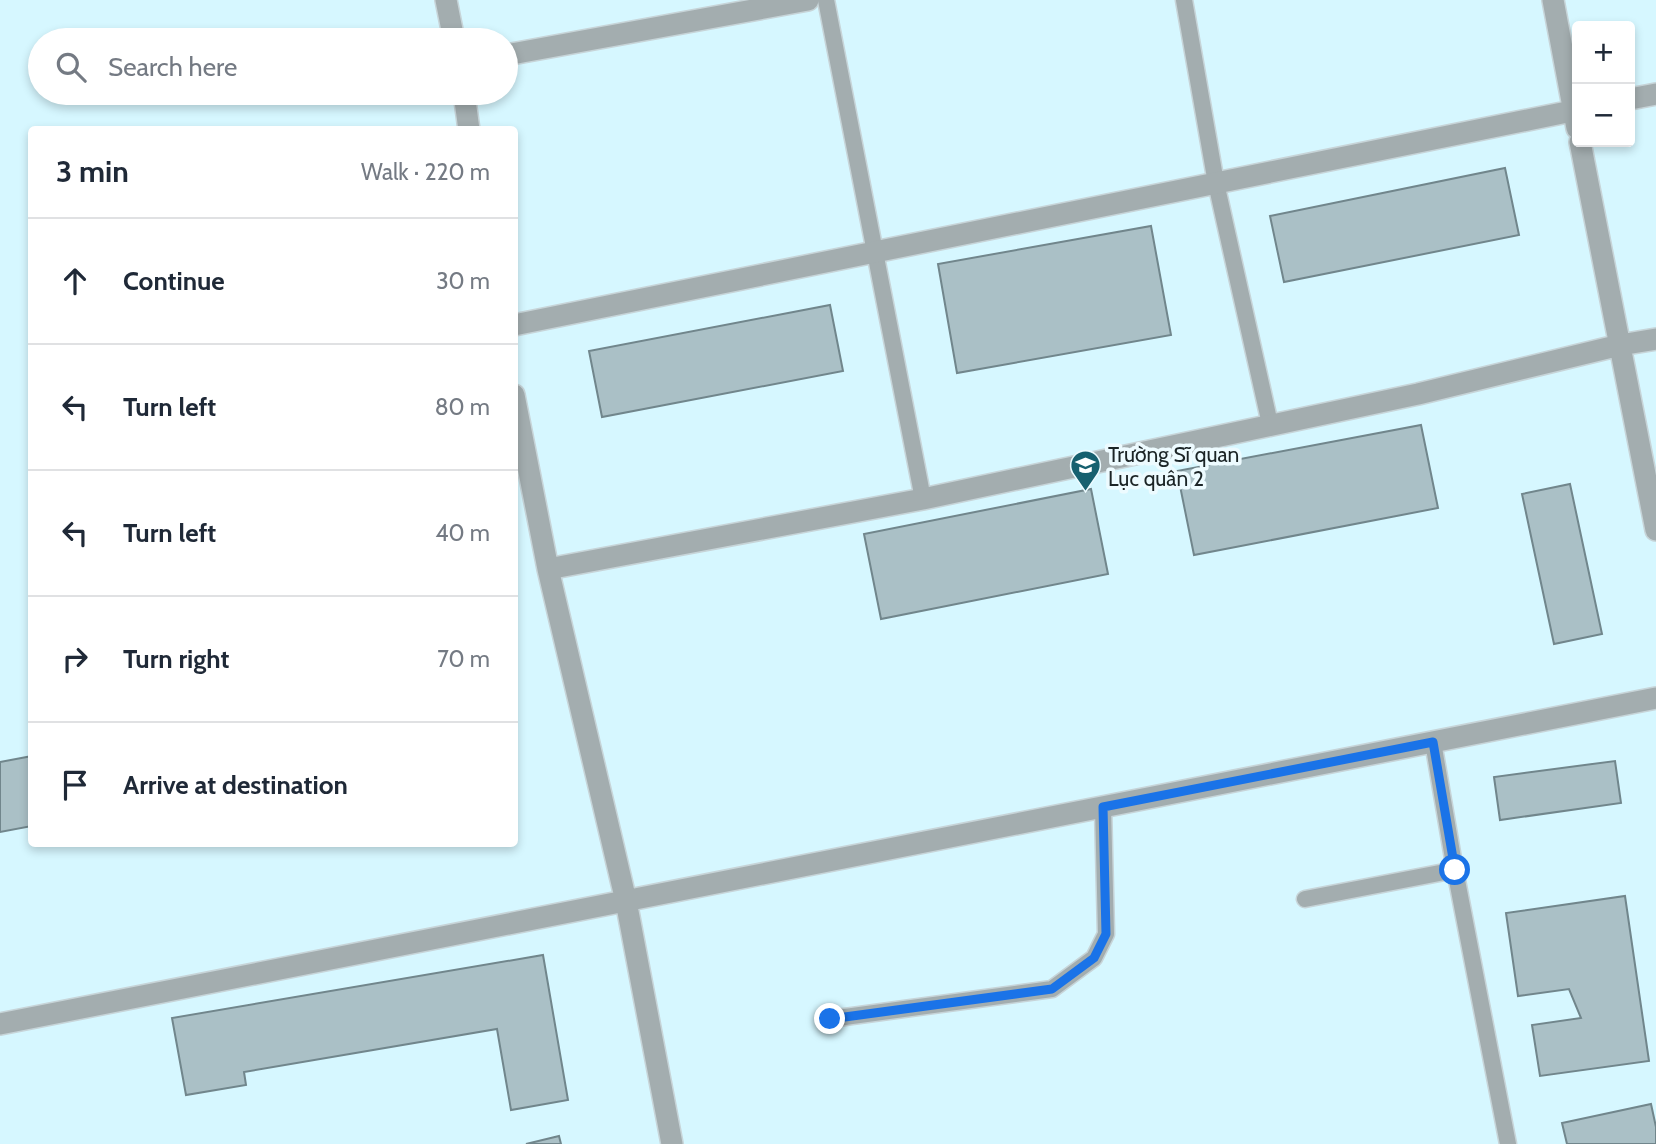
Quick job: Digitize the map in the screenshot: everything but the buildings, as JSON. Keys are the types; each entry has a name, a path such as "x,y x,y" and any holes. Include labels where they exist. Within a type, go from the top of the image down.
{"street":[{"path":"446,0 452,28"},
{"path":"518,53 808,0"},
{"path":"1553,0 1572,96"},
{"path":"1635,98 1656,94"},
{"path":"466,105 469,126"},
{"path":"518,324 1216,183 1572,117"},
{"path":"1581,147 1656,530"},
{"path":"548,569 923,499 1418,394 1620,345 1656,339"},
{"path":"518,415 548,569 626,901 672,1144"},
{"path":"0,1024 1656,698"}],"lane":[{"path":"826,0 877,251 923,499"},
{"path":"1184,0 1216,183 1270,424"},
{"path":"1433,742 1508,1144"},
{"path":"830,1019 1052,989 1094,958 1106,934 1103,807"},
{"path":"1305,899 1455,870"}],"shaded area":[{"name":"Trường Sĩ quan Lục quân 2","path":"0,0 1656,0 1656,1144 0,1144"}],"place":[{"name":"Trường Sĩ quan Lục quân 2","path":"1085,493"}],"route":[{"path":"830,1019 1052,989 1094,958 1106,934 1103,807 1433,742 1455,870"}]}
